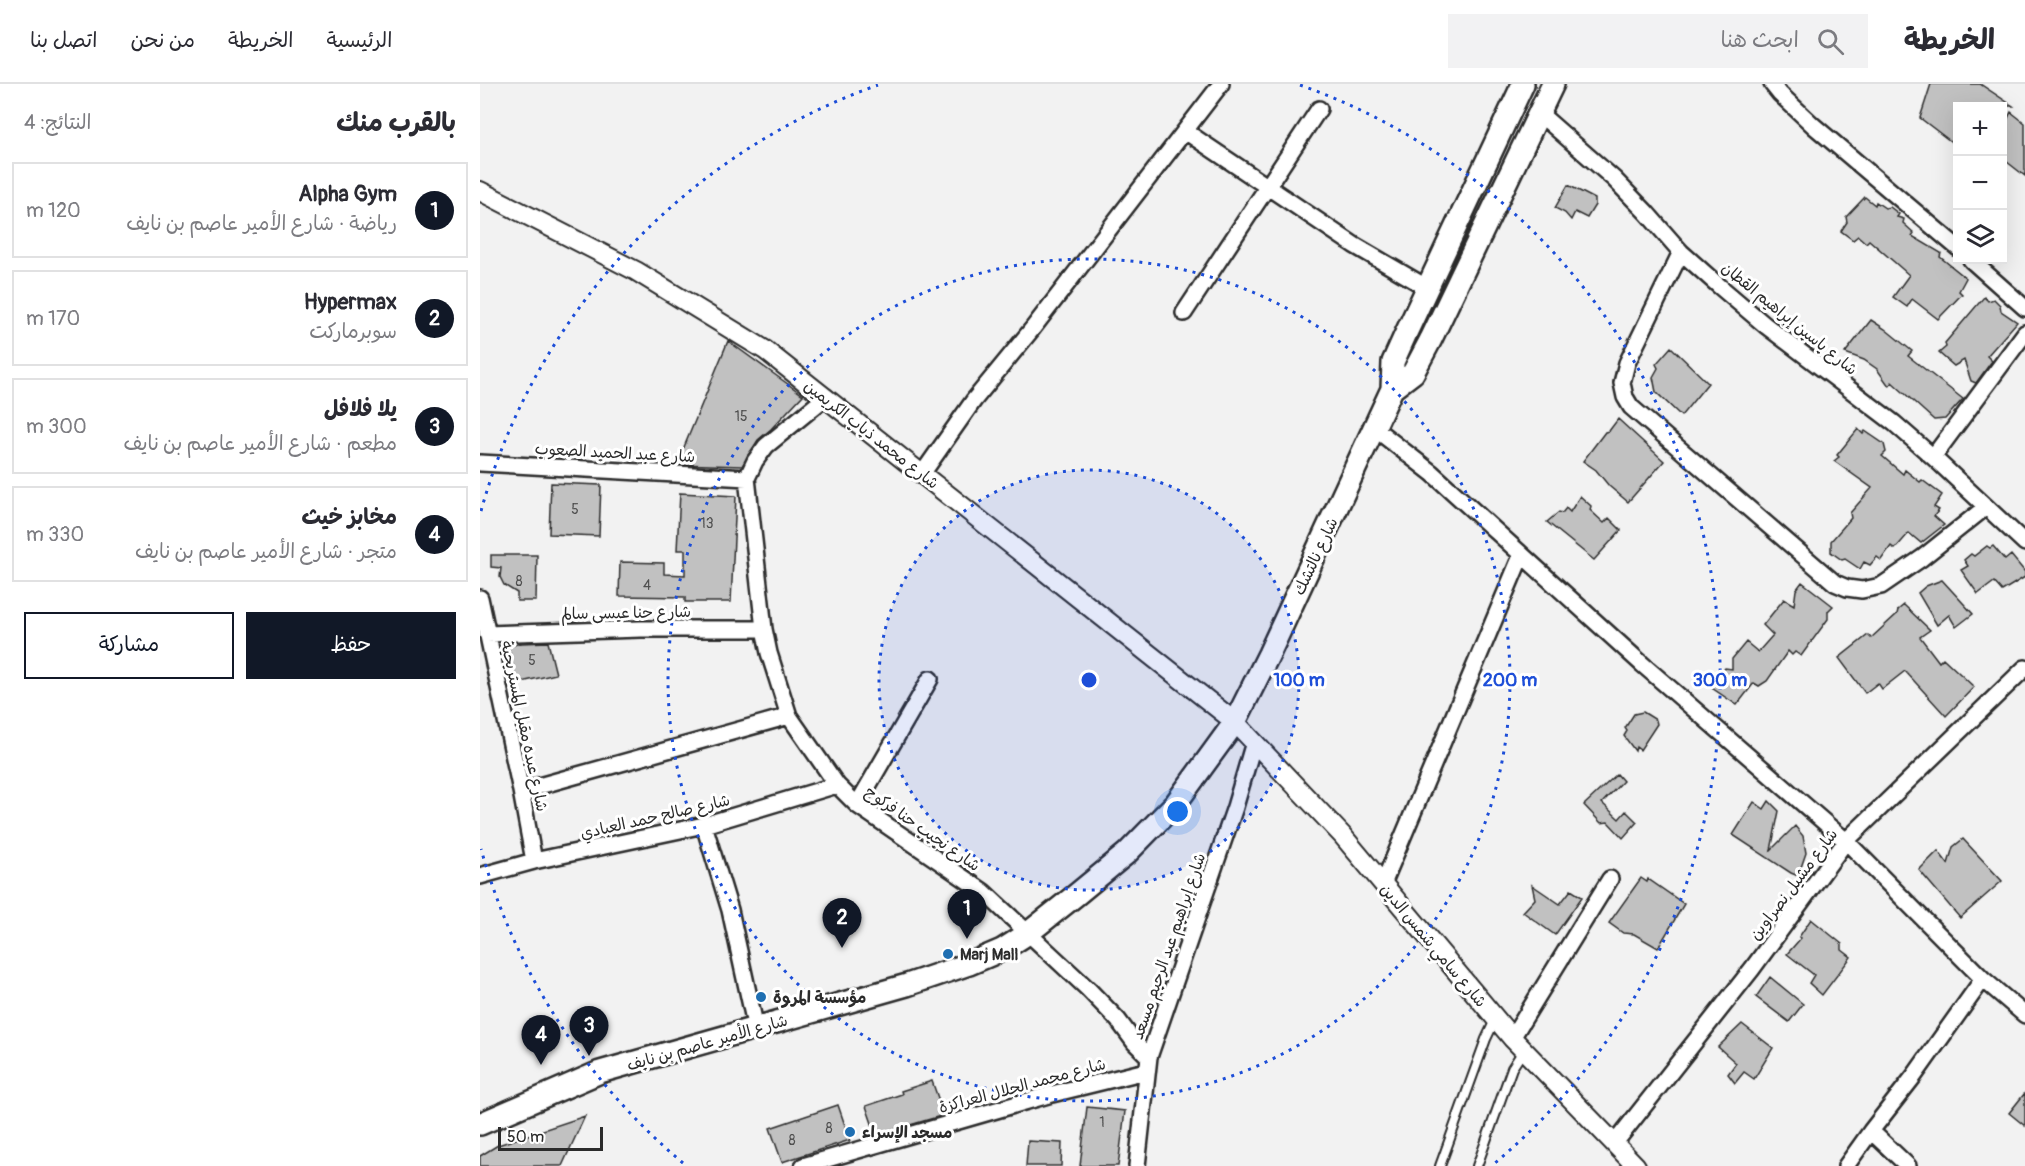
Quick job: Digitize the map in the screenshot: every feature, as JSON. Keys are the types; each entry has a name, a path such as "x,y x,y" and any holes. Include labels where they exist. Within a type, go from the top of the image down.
{"main road":[{"name":"شارع نالتشك","path":"1235,722 1279,633 1392,388 1393,363 1426,287 1523,84"},
{"name":"شارع نالتشك","path":"1392,388 1413,373 1427,348 1553,84"},
{"name":"شارع الأمير عاصم بن نايف","path":"480,1124 600,1072 908,985 1002,950 1027,934 1128,853 1176,802 1235,722"}],"street":[{"path":"922,474 974,400 1033,328 1221,84"},
{"path":"1773,84 1780,94 1814,126 1953,244"},
{"path":"1184,313 1319,109"},
{"name":"شارع ياسين إبراهيم القطان","path":"1540,114 1614,179 1680,252 1739,303 1885,416 1934,457 2025,543"},
{"path":"1185,131 1354,245 1426,287"},
{"name":"شارع محمد ذياب الكريمين","path":"480,191 636,271 765,350 1235,722"},
{"path":"1680,252 1627,363 1622,383 1625,397 1631,407 1646,422 1714,477 1834,583 1862,590 1881,586 1922,558 1986,507"},
{"path":"1976,264 2025,308"},
{"path":"1934,457 2025,333"},
{"path":"747,478 755,461 766,446 826,397"},
{"path":"1373,427 1432,473 1642,664 1846,842 1983,979 2025,1015"},
{"name":"شارع عبد الحميد الصعوب","path":"480,463 747,478"},
{"name":"شارع نجيب حنا فركوح","path":"747,478 764,629 769,653 789,716 837,785 857,805 984,892 1118,1020 1148,1064"},
{"path":"1383,884 1521,555"},
{"name":"شارع عبده مقبل المستريحية","path":"480,598 534,861"},
{"name":"شارع حنا عيسى سالم","path":"488,634 641,629 764,629"},
{"name":"شارع مشيل نصراوين","path":"1614,1144 1752,969 1846,842 2025,668"},
{"path":"857,805 930,679"},
{"path":"521,791 789,716"},
{"name":"شارع سامي شمس الدين","path":"1235,722 1342,835 1518,1044 1636,1166"},
{"name":"شارع إبراهيم عبد الرحيم مسعد","path":"1137,1166 1148,1064 1235,807 1254,742"},
{"name":"شارع صالح حمد العبادي","path":"480,876 534,861 704,825 837,785"},
{"path":"704,825 730,910 756,1029"},
{"path":"1518,1044 1610,879"},
{"path":"1846,1166 1983,979"},
{"name":"شارع محمد الجلال العراكزة","path":"803,1166 1148,1064"},
{"path":"1871,1131 1908,1166"}],"lane":[{"path":"1440,1166 1486,1039 1496,1019"},
{"path":"1477,1166 1512,1068 1518,1044"}],"building":[{"path":"1931,84 1980,84 2007,102 1953,102 1953,143 1920,118"},
{"path":"2011,112 2025,123 2025,176 2007,162 2007,120"},
{"path":"1568,185 1595,199 1595,205 1587,218 1575,212 1571,220 1565,213 1555,208"},
{"path":"1865,197 1875,205 1876,202 1885,208 1890,207 1899,214 1897,217 1904,219 1903,223 1914,233 1912,236 1941,253 1940,257 1966,278 1959,291 1962,294 1938,319 1912,299 1907,307 1893,297 1909,275 1869,240 1866,243 1858,236 1853,240 1841,231 1847,222 1846,217"},
{"path":"1984,297 1988,301 1994,299 2000,305 2001,311 2017,322 1987,356 1992,361 1976,383 1971,381 1964,360 1954,366 1939,353"},
{"path":"1871,320 1912,351 1908,356 1963,399 1945,419 1934,420 1892,382 1889,386 1877,369 1864,360 1845,353"},
{"path":"728,341 803,395 758,440 742,466 677,464"},
{"path":"1671,347 1708,383 1681,416 1656,392 1653,377 1658,368 1656,364"},
{"path":"1618,419 1664,461 1628,502 1609,486 1596,470 1583,461"},
{"path":"1858,429 1863,434 1865,431 1884,444 1886,452 1882,456 1903,474 1905,470 1942,495 1934,507 1939,510 1934,516 1944,525 1921,543 1909,533 1895,549 1891,546 1881,560 1877,557 1870,565 1864,562 1860,569 1831,552 1831,541 1851,518 1850,513 1872,488 1834,461"},
{"path":"551,483 601,485 599,536 549,534"},
{"path":"680,493 736,496 731,602 685,602 685,597 619,596 620,562 664,563 664,574 685,575 685,550 677,550"},
{"path":"1580,496 1591,506 1590,510 1604,523 1609,518 1621,530 1594,560 1547,522 1566,508 1570,512"},
{"path":"1987,546 1990,548 1993,546 2005,560 2011,555 2025,572 2025,577 2002,591 1994,582 1978,594 1961,570 1968,566 1964,560"},
{"path":"491,555 537,555 536,601 517,601 517,593 504,585 500,577 501,568 491,567"},
{"path":"1942,580 1973,614 1956,627 1949,615 1937,625 1918,593 1926,586"},
{"path":"1802,582 1833,606 1828,611 1828,619 1801,656 1795,652 1792,655 1788,651 1767,681 1759,686 1754,683 1737,705 1700,680 1716,680 1725,668 1732,669 1732,659 1746,642 1758,652 1773,635 1763,625 1784,599 1794,605 1796,590"},
{"path":"1904,605 1930,630 1920,637 1939,662 1943,658 1974,687 1946,716 1905,671 1882,689 1878,683 1865,693 1839,658 1868,635 1871,638"},
{"path":"548,642 556,674 517,683 508,646"},
{"path":"1643,712 1656,720 1657,724 1640,750 1636,747 1635,751 1624,736 1627,731 1625,728 1634,714"},
{"path":"1617,774 1623,781 1602,803 1619,819 1626,811 1637,822 1623,838 1608,822 1601,823 1584,805"},
{"path":"1769,801 1779,811 1771,850 1795,826 1803,836 1806,853 1798,876 1733,835 1754,802 1764,809"},
{"path":"1963,839 2002,881 1960,918 1919,870 1938,851 1948,864 1953,847"},
{"path":"1641,878 1647,882 1648,879 1684,904 1658,948 1634,934 1623,933 1609,923"},
{"path":"1532,885 1560,904 1571,890 1582,897 1555,935 1523,912 1535,899"},
{"path":"1811,919 1842,944 1842,950 1851,957 1822,995 1809,983 1814,975 1787,954 1801,938 1799,937"},
{"path":"1770,977 1803,1004 1789,1022 1756,997"},
{"path":"1742,1024 1773,1048 1754,1079 1744,1072 1735,1083 1728,1074 1736,1063 1718,1047"},
{"path":"932,1081 944,1115 876,1135 866,1106"},
{"path":"2025,1093 2025,1126 2009,1113"},
{"path":"838,1105 850,1140 782,1162 770,1128"},
{"path":"1087,1107 1125,1111 1118,1166 1080,1166"},
{"path":"585,1116 562,1166 480,1166 480,1156 498,1145"},
{"path":"1028,1141 1062,1143 1061,1166 1026,1166"}],"place":[{"name":"Alpha Gym","path":"967,939"},
{"name":"Hypermax","path":"842,948"},
{"name":"Marj Mall","path":"948,954"},
{"name":"مؤسسة المروة","path":"761,997"},
{"name":"يلا فلافل","path":"589,1056"},
{"name":"مخابز خيث","path":"541,1065"},
{"name":"مسجد الإسراء","path":"850,1132"}]}
